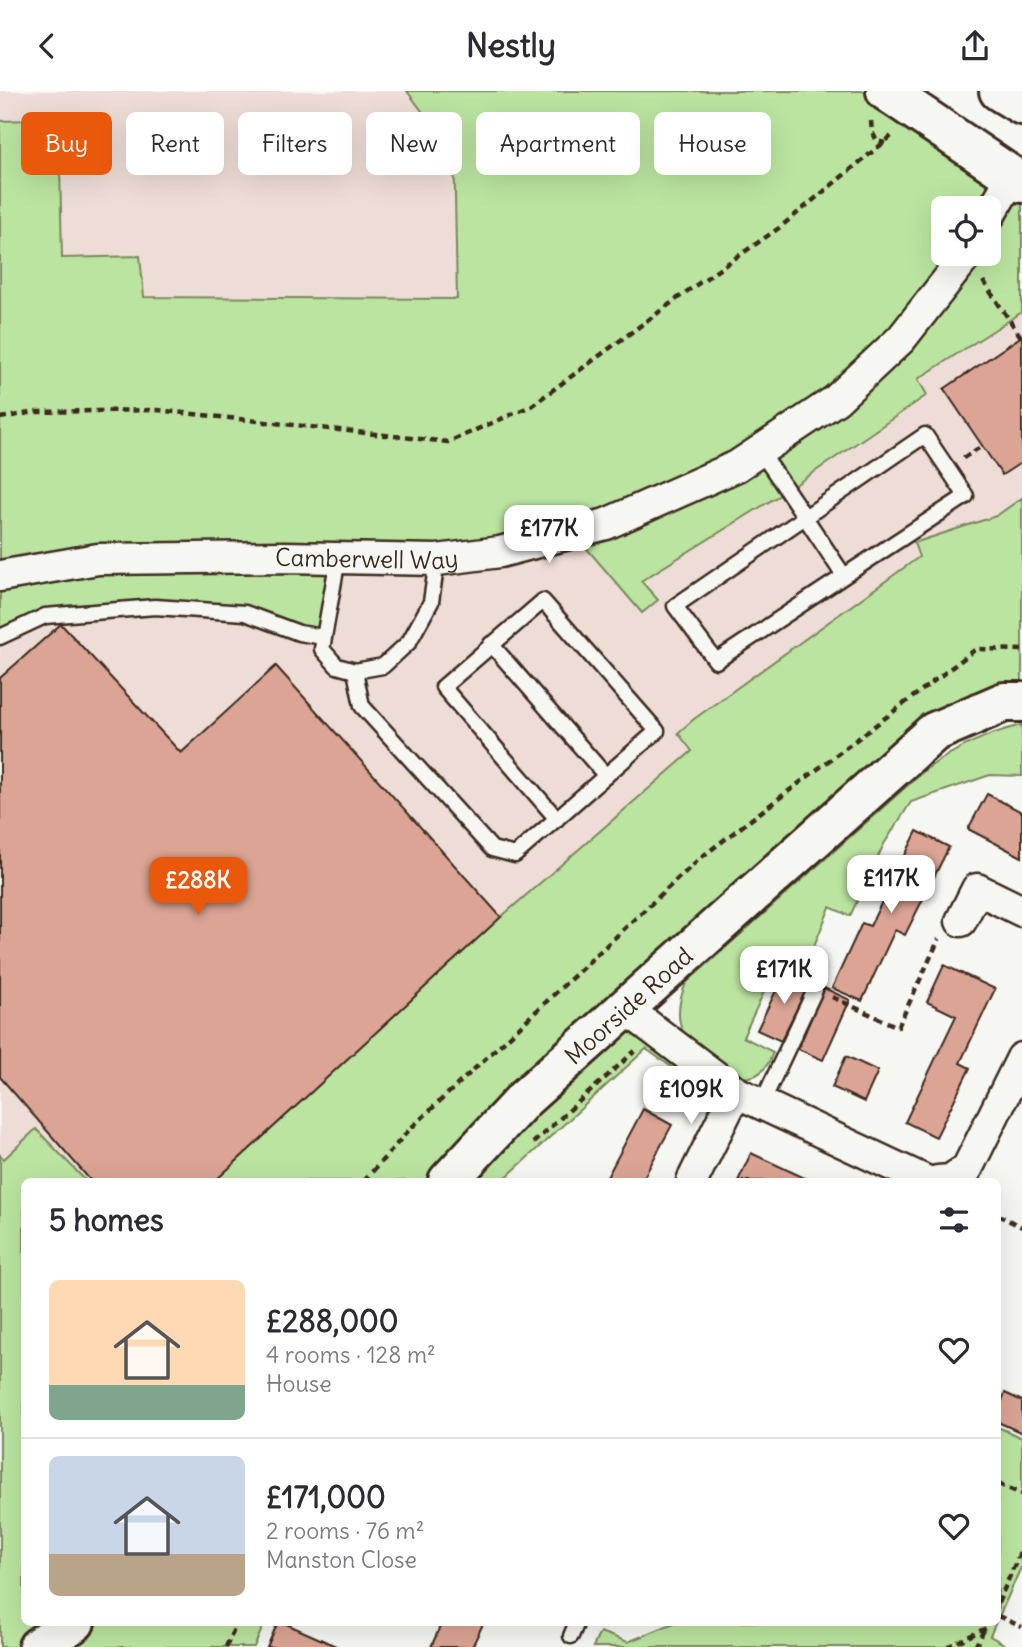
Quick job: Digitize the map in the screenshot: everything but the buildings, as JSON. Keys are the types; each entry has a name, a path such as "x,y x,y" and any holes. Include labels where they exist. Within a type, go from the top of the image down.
{"street":[{"path":"999,91 1022,105"},
{"path":"880,103 1018,172 1001,198"},
{"name":"Camberwell Way","path":"0,576 98,559 437,560 500,552 606,524 737,466 836,400 901,339 958,266"},
{"name":"Moorside Road","path":"451,1178 525,1098 934,732 1004,702 1022,702"},
{"path":"961,921 977,889 1022,911"},
{"path":"625,1007 749,1098 920,1178"},
{"path":"953,1178 967,1169 1022,1058"},
{"path":"694,1178 749,1098"},
{"path":"38,1647 69,1626"}],"lane":[{"path":"925,435 966,496 716,661 675,606 805,517 925,435"},
{"path":"760,451 844,576"},
{"path":"338,558 322,649 337,666 355,671 383,666 409,642 431,602 437,560"},
{"path":"355,671 362,706 492,849 514,855 557,819 657,731 543,601 443,687 557,819"},
{"path":"0,637 45,615 155,607 245,613 299,633 323,637"},
{"path":"491,644 606,776"},
{"path":"749,1098 816,990"}],"path":[{"path":"0,418 36,412 157,410 448,442 531,406 689,290 779,228 885,143 877,141 872,132 871,123 880,103"},
{"path":"974,266 1021,337"},
{"path":"368,1178 410,1129 699,859 976,649 1022,650"},
{"path":"816,990 898,1027 950,915 961,921"},
{"path":"529,1146 637,1049"},
{"path":"1001,1216 1022,1227"},
{"path":"1001,1485 1022,1494"},
{"path":"1001,1596 1022,1548"},
{"path":"1001,1617 1022,1627"},
{"path":"226,1647 235,1626"},
{"path":"947,1647 985,1626"},
{"path":"975,1647 986,1626"}],"shaded area":[{"path":"0,91 650,91 703,112 654,112 654,175 771,175 771,139 931,203 931,266 1001,266 1001,246 1022,231 1022,498 996,516 915,543 919,557 694,719 678,733 692,750 501,917 218,1178 21,1178 21,1206 0,1378"}],"green space":[{"path":"407,91 886,91 1022,183 1022,312 918,379 927,395 788,490 641,581 658,600 642,613 583,544 338,558 323,637 245,613 155,607 45,616 0,637 0,121 21,120 21,175 60,175 62,258 140,256 144,297 457,299 455,175 462,175 462,112 423,112"},
{"path":"1022,498 1022,702 934,732 625,1007 726,1085 718,1100 646,1049 505,1178 218,1178 501,917 692,751 678,733 694,719 919,557 914,543 996,516"},
{"path":"1022,725 1022,776 990,775 911,802 884,844 850,916 830,907 802,975 777,964 743,1037 773,1052 764,1069 750,1077 737,1077 689,1040 679,1017 686,983 925,770 971,743"},
{"path":"36,1129 83,1178 21,1178 21,1626 263,1626 254,1647 0,1647 0,1155 4,1159"},
{"path":"1001,1428 1022,1438 1022,1565 1001,1612"},
{"path":"666,1626 994,1626 990,1636 1009,1647 593,1647 600,1632 628,1642"}]}
